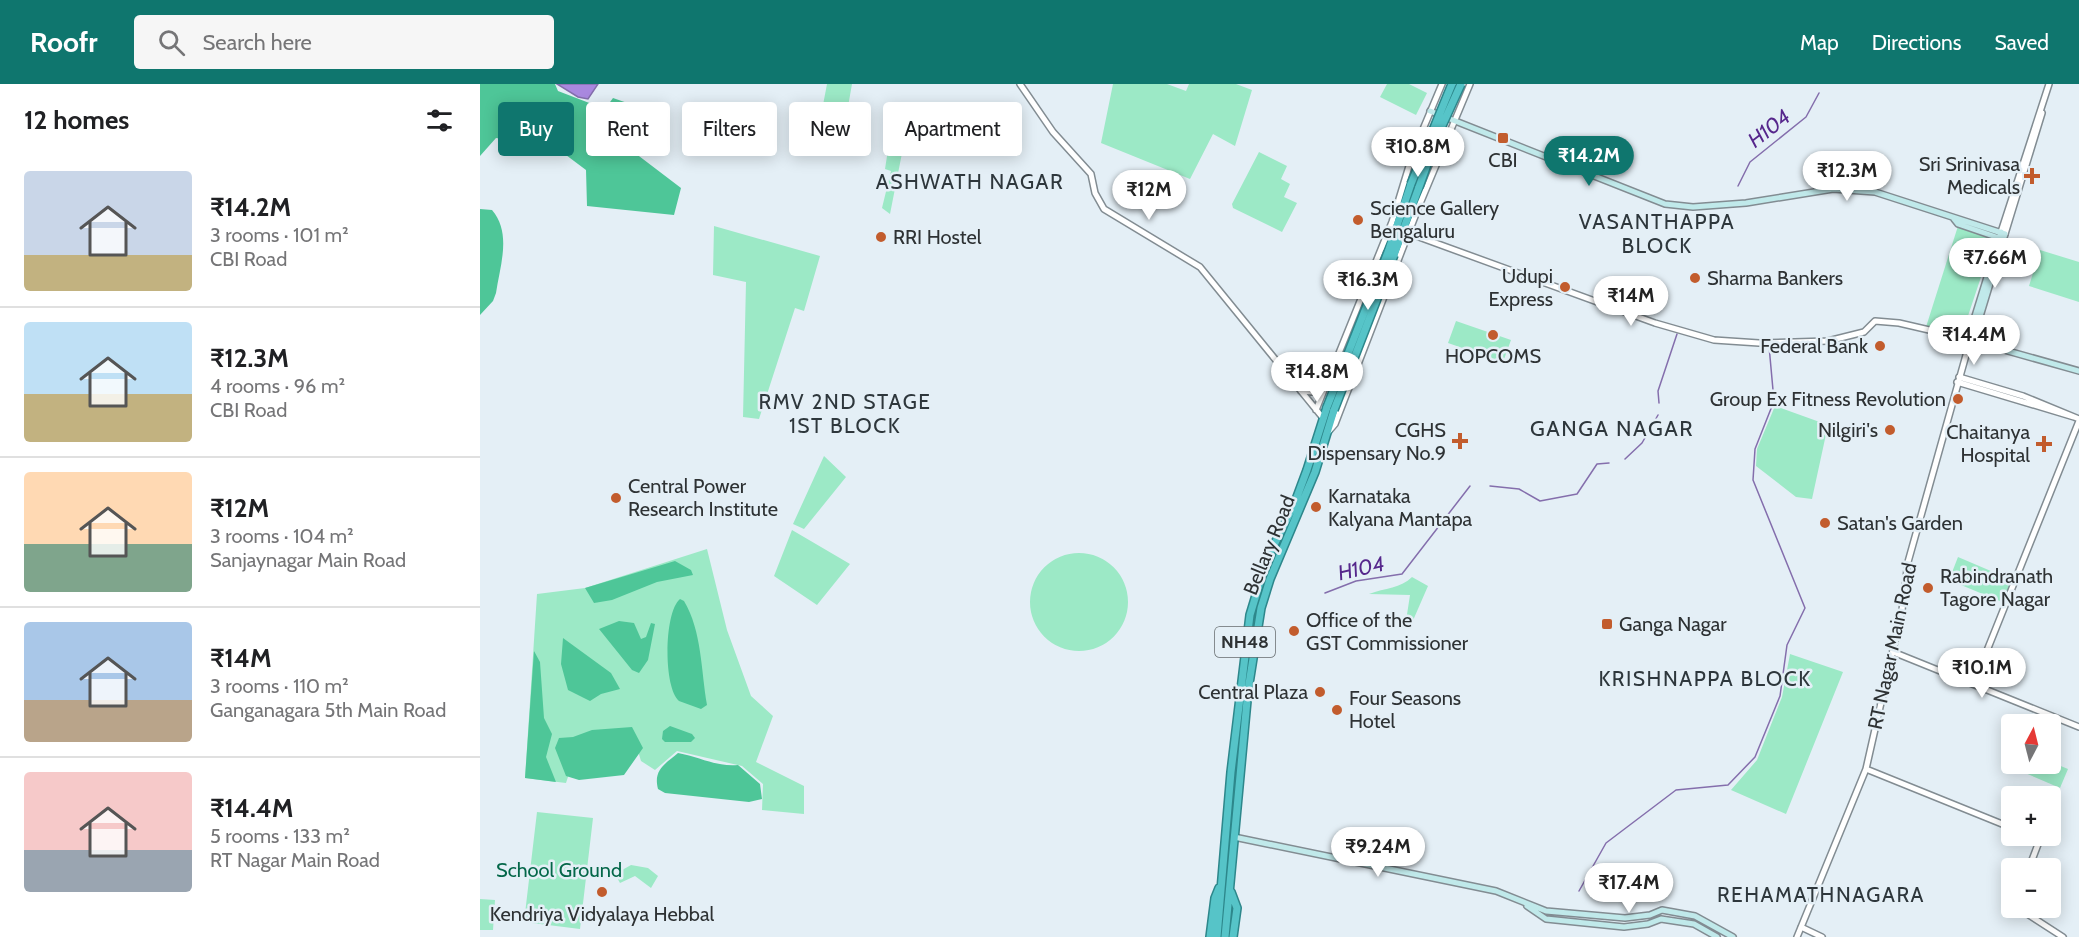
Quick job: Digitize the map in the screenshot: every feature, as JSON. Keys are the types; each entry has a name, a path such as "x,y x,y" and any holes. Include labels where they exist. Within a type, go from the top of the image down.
{"highway":[{"name":"NH48","path":"1395,223 1419,158 1452,84"},
{"name":"NH48","path":"1406,231 1436,139 1461,84"},
{"name":"Bellary Road","path":"1391,254 1395,223"},
{"name":"Bellary Road","path":"1230,890 1251,666 1261,608 1329,431 1330,408 1391,254 1406,231"},
{"name":"Bellary Road","path":"1222,880 1250,615 1267,559 1294,505 1319,413 1330,408"},
{"name":"NH48","path":"1209,937 1215,898 1222,880"},
{"path":"1217,937 1222,880"},
{"name":"NH48","path":"1230,890 1237,908 1233,937"},
{"path":"1225,937 1230,890"}],"main road":[{"path":"1430,111 1665,204 1693,207 1731,204 1833,189 1875,192 2002,236"},
{"name":"RT Nagar Main Road","path":"1968,348 2002,236"},
{"path":"1970,340 2079,371"},
{"path":"1234,837 1496,891 1526,905 1546,911 1625,918 1650,915 1662,910 1695,916 1733,937"},
{"path":"1526,905 1546,919 1624,927 1648,924 1661,919 1694,924 1717,937"}],"street":[{"path":"1020,84 1053,132 1091,174 1095,193 1104,209 1200,267 1319,413"},
{"path":"1319,413 1340,348 1395,223 1430,111 1442,84"},
{"path":"1329,431 1335,424 1362,357 1406,231 1470,84"},
{"name":"RT Nagar Main Road","path":"2002,236 2049,84"},
{"path":"1406,231 1655,323 1714,340 1759,343 1828,341 1864,332 1875,321 1899,323 1970,340"},
{"path":"1340,348 1362,357"},
{"name":"RT Nagar Main Road","path":"1797,937 1866,769 1893,652 1908,562 1968,348"},
{"path":"1319,413 1325,386 1335,365"},
{"path":"1335,365 1355,373"},
{"path":"1958,380 2077,419 1974,683"},
{"path":"1301,391 1312,392 1325,386"},
{"path":"1893,652 2079,727"},
{"path":"1866,769 2001,824"},
{"path":"2034,918 2063,937"},
{"path":"1801,927 1822,937"}],"green space":[{"path":"480,84 555,84 558,91 587,102 586,156 639,156 681,188 674,215 587,206 586,170 567,156 574,156 574,102 498,102 498,138 480,156"},
{"path":"827,84 852,84 849,102 824,102"},
{"path":"1113,84 1167,84 1186,91 1189,84 1236,84 1252,90 1235,146 1213,134 1190,179 1101,143"},
{"path":"1387,84 1409,84 1427,93 1416,115 1380,97"},
{"path":"613,98 624,102 610,102"},
{"path":"1259,152 1287,166 1281,179 1290,184 1284,197 1297,203 1282,232 1233,208 1232,204"},
{"path":"887,156 901,156 890,214 882,208 891,171 885,169"},
{"path":"480,209 492,210 498,219 502,229 503,250 496,293 493,301 480,315"},
{"path":"714,226 820,256 804,311 795,308 759,419 743,417 746,282 713,275"},
{"path":"1958,226 1994,238 1962,334 1926,327"},
{"path":"2040,250 2079,262 2079,302 2029,286"},
{"path":"1456,321 1511,340 1503,362 1448,343"},
{"path":"1775,406 1828,425 1812,499 1796,497 1756,466 1757,449"},
{"path":"824,456 846,477 804,529 793,524"},
{"path":"792,530 850,564 817,605 774,576"},
{"path":"707,549 727,630 751,696 773,716 756,762 804,786 804,814 762,810 763,784 742,766 677,751 655,770 641,761 632,731 581,737 566,783 525,778 537,594 585,588"},
{"path":"1079,553 1098,557 1113,568 1124,583 1128,602 1124,621 1113,636 1098,647 1079,651 1060,647 1045,636 1034,621 1030,602 1034,583 1045,568 1060,557"},
{"path":"1958,557 2012,580 2002,602 1949,580"},
{"path":"675,561 691,570 693,575 657,582 612,600 594,603 585,588"},
{"path":"1412,577 1428,586 1411,625 1406,621 1410,595 1369,594 1398,586"},
{"path":"680,599 684,601 690,613 698,638 707,705 701,709 679,701 670,681 668,633 671,618"},
{"path":"619,621 634,623 641,639 646,637 651,623 655,624 648,660 639,673 632,670 599,629"},
{"path":"563,638 611,673 620,689 601,694 590,701 568,690 561,664"},
{"path":"534,651 540,662 544,718 552,734 546,757 556,782 525,778"},
{"path":"1790,654 1843,672 1786,814 1731,790 1757,760 1782,697"},
{"path":"670,726 692,734 695,738 691,742 665,742 662,739 663,731"},
{"path":"632,727 643,748 624,775 579,780 566,776 555,748 559,738 573,737 592,730"},
{"path":"678,753 715,763 738,765 760,784 762,799 749,802 665,793 658,789 657,777 661,768"},
{"path":"2061,766 2068,769 2061,786 2055,786 2028,774 2061,774"},
{"name":"School Ground","path":"537,812 593,818 580,929 524,922"},
{"path":"631,865 648,868 658,876 651,888 635,876 620,883 615,874"},
{"path":"480,899 495,900 493,930 480,930"}],"shaded area":[{"path":"557,84 598,84 588,99 578,97"}],"waterway":[{"name":"H104","path":"1738,186 1750,162 1806,117 1819,93"},
{"name":"H104","path":"1659,403 1658,391 1677,334"},
{"path":"1579,891 1606,843 1676,790 1728,785 1755,757 1780,696 1787,645 1805,608 1753,480 1755,449 1774,401 1769,346"},
{"name":"H104","path":"1625,459 1642,443 1658,415"},
{"name":"H104","path":"1490,486 1519,489 1540,501 1577,494 1597,464 1609,463"},
{"name":"H104","path":"1325,593 1356,581 1402,574 1470,486"}],"place":[{"name":"CBI","path":"1503,138"},
{"name":"Sri Srinivasa Medicals","path":"2032,176"},
{"name":"Science Gallery Bengaluru","path":"1358,220"},
{"name":"RRI Hostel","path":"881,237"},
{"name":"Sharma Bankers","path":"1695,278"},
{"name":"Udupi Express","path":"1565,287"},
{"name":"HOPCOMS","path":"1493,335"},
{"name":"Federal Bank","path":"1880,346"},
{"name":"Group Ex Fitness Revolution","path":"1958,399"},
{"name":"Nilgiri's","path":"1890,430"},
{"name":"CGHS Dispensary No.9","path":"1460,441"},
{"name":"Chaitanya Hospital","path":"2044,444"},
{"name":"Central Power Research Institute","path":"616,498"},
{"name":"Karnataka Kalyana Mantapa","path":"1316,507"},
{"name":"Satan's Garden","path":"1825,523"},
{"name":"Rabindranath Tagore Nagar","path":"1928,588"},
{"name":"Ganga Nagar","path":"1607,624"},
{"name":"Office of the GST Commissioner","path":"1294,631"},
{"name":"Central Plaza","path":"1320,692"},
{"name":"Four Seasons Hotel","path":"1337,710"},
{"name":"Kendriya Vidyalaya Hebbal","path":"602,892"}],"district":[{"name":"ASHWATH NAGAR","path":"970,181"},
{"name":"VASANTHAPPA BLOCK","path":"1657,233"},
{"name":"RMV 2ND STAGE 1ST BLOCK","path":"845,413"},
{"name":"GANGA NAGAR","path":"1612,428"},
{"name":"KRISHNAPPA BLOCK","path":"1705,678"},
{"name":"REHAMATHNAGARA","path":"1821,894"}]}
